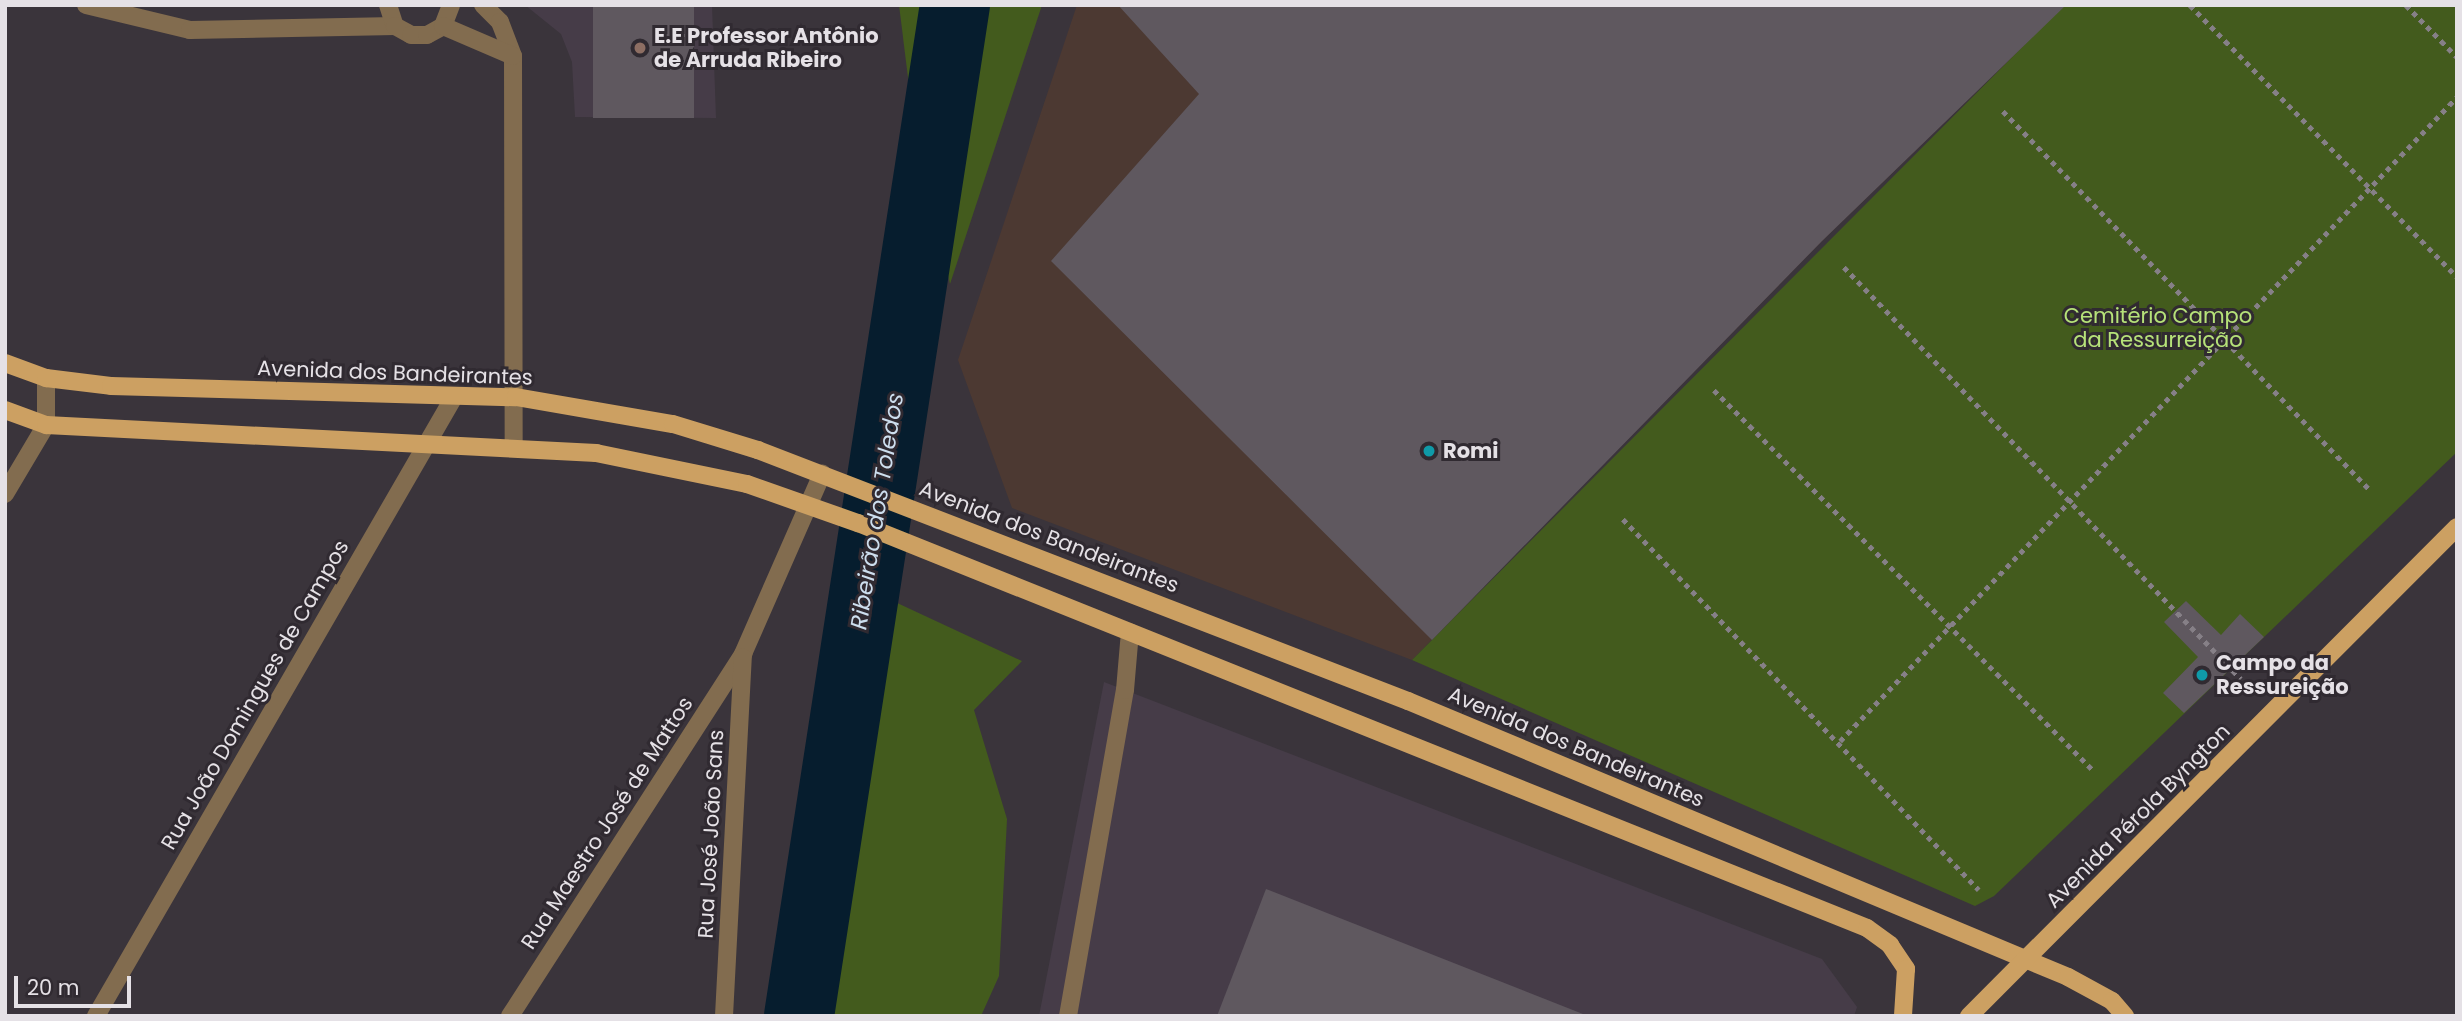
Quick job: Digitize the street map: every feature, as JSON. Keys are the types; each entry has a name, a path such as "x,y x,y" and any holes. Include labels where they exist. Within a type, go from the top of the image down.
{"main road":[{"name":"Avenida dos Bandeirantes","path":"5,363 46,378 111,386 516,397 673,424 822,474 938,517 1408,701 2068,977 2112,1002 2125,1016"},
{"path":"5,410 46,425 425,446 514,447 659,463 809,505 1867,928 1890,945 1906,969 1903,1016"},
{"name":"Avenida Pérola Byngton","path":"1969,1016 2457,527"}],"street":[{"path":"86,5 190,30 396,26 411,35 428,35 443,26 451,5"},
{"path":"388,5 396,26"},
{"path":"483,5 500,22 513,56 516,397 514,447"},
{"path":"443,26 513,56"},
{"path":"5,494 46,425 46,378"},
{"name":"Rua João Domingues de Campos","path":"96,1016 454,397"},
{"path":"743,654 822,474"},
{"path":"1068,1016 1125,690 1129,632"},
{"name":"Rua Maestro José de Mattos","path":"510,1016 743,654"},
{"name":"Rua José João Sans","path":"724,1016 743,654"}],"path":[{"path":"2190,5 2457,278"},
{"path":"2406,5 2457,57"},
{"path":"1840,741 2457,97"},
{"path":"2003,111 2370,490"},
{"path":"1844,267 2071,498 2241,679"},
{"path":"1714,390 2093,770"},
{"path":"1623,519 1840,741 1979,890"}],"shaded area":[{"name":"E.E Professor Antônio de Arruda Ribeiro","path":"525,5 712,5 716,118 575,117 572,62 561,34"},
{"name":"Romi","path":"1077,5 2066,5 1822,241 1412,660 1012,508 958,360"},
{"path":"1104,682 1822,959 1857,1007 1854,1016 1039,1016"}],"green space":[{"path":"899,5 1042,5 950,284 915,134"},
{"name":"Cemitério Campo da Ressurreição","path":"2064,5 2457,5 2457,452 1994,896 1975,906 1412,660"},
{"path":"865,588 1022,661 974,710 1007,819 999,976 981,1016 799,1016"}],"building":[{"name":"E.E Professor Antônio de Arruda Ribeiro","path":"593,5 694,5 694,118 593,118"},
{"name":"Romi","path":"1118,5 2066,5 1822,241 1432,640 1051,261 1199,94"},
{"name":"Campo da Ressureição","path":"2186,601 2221,635 2240,614 2264,637 2184,713 2163,693 2198,657 2164,622"},
{"path":"1266,889 1588,1016 1217,1016"}],"waterway":[{"name":"Ribeirão dos Toledos","path":"799,1016 955,5"}],"place":[{"name":"E.E Professor Antônio de Arruda Ribeiro","path":"640,48"},
{"name":"Romi","path":"1429,451"},
{"name":"Campo da Ressureição","path":"2202,675"}]}
